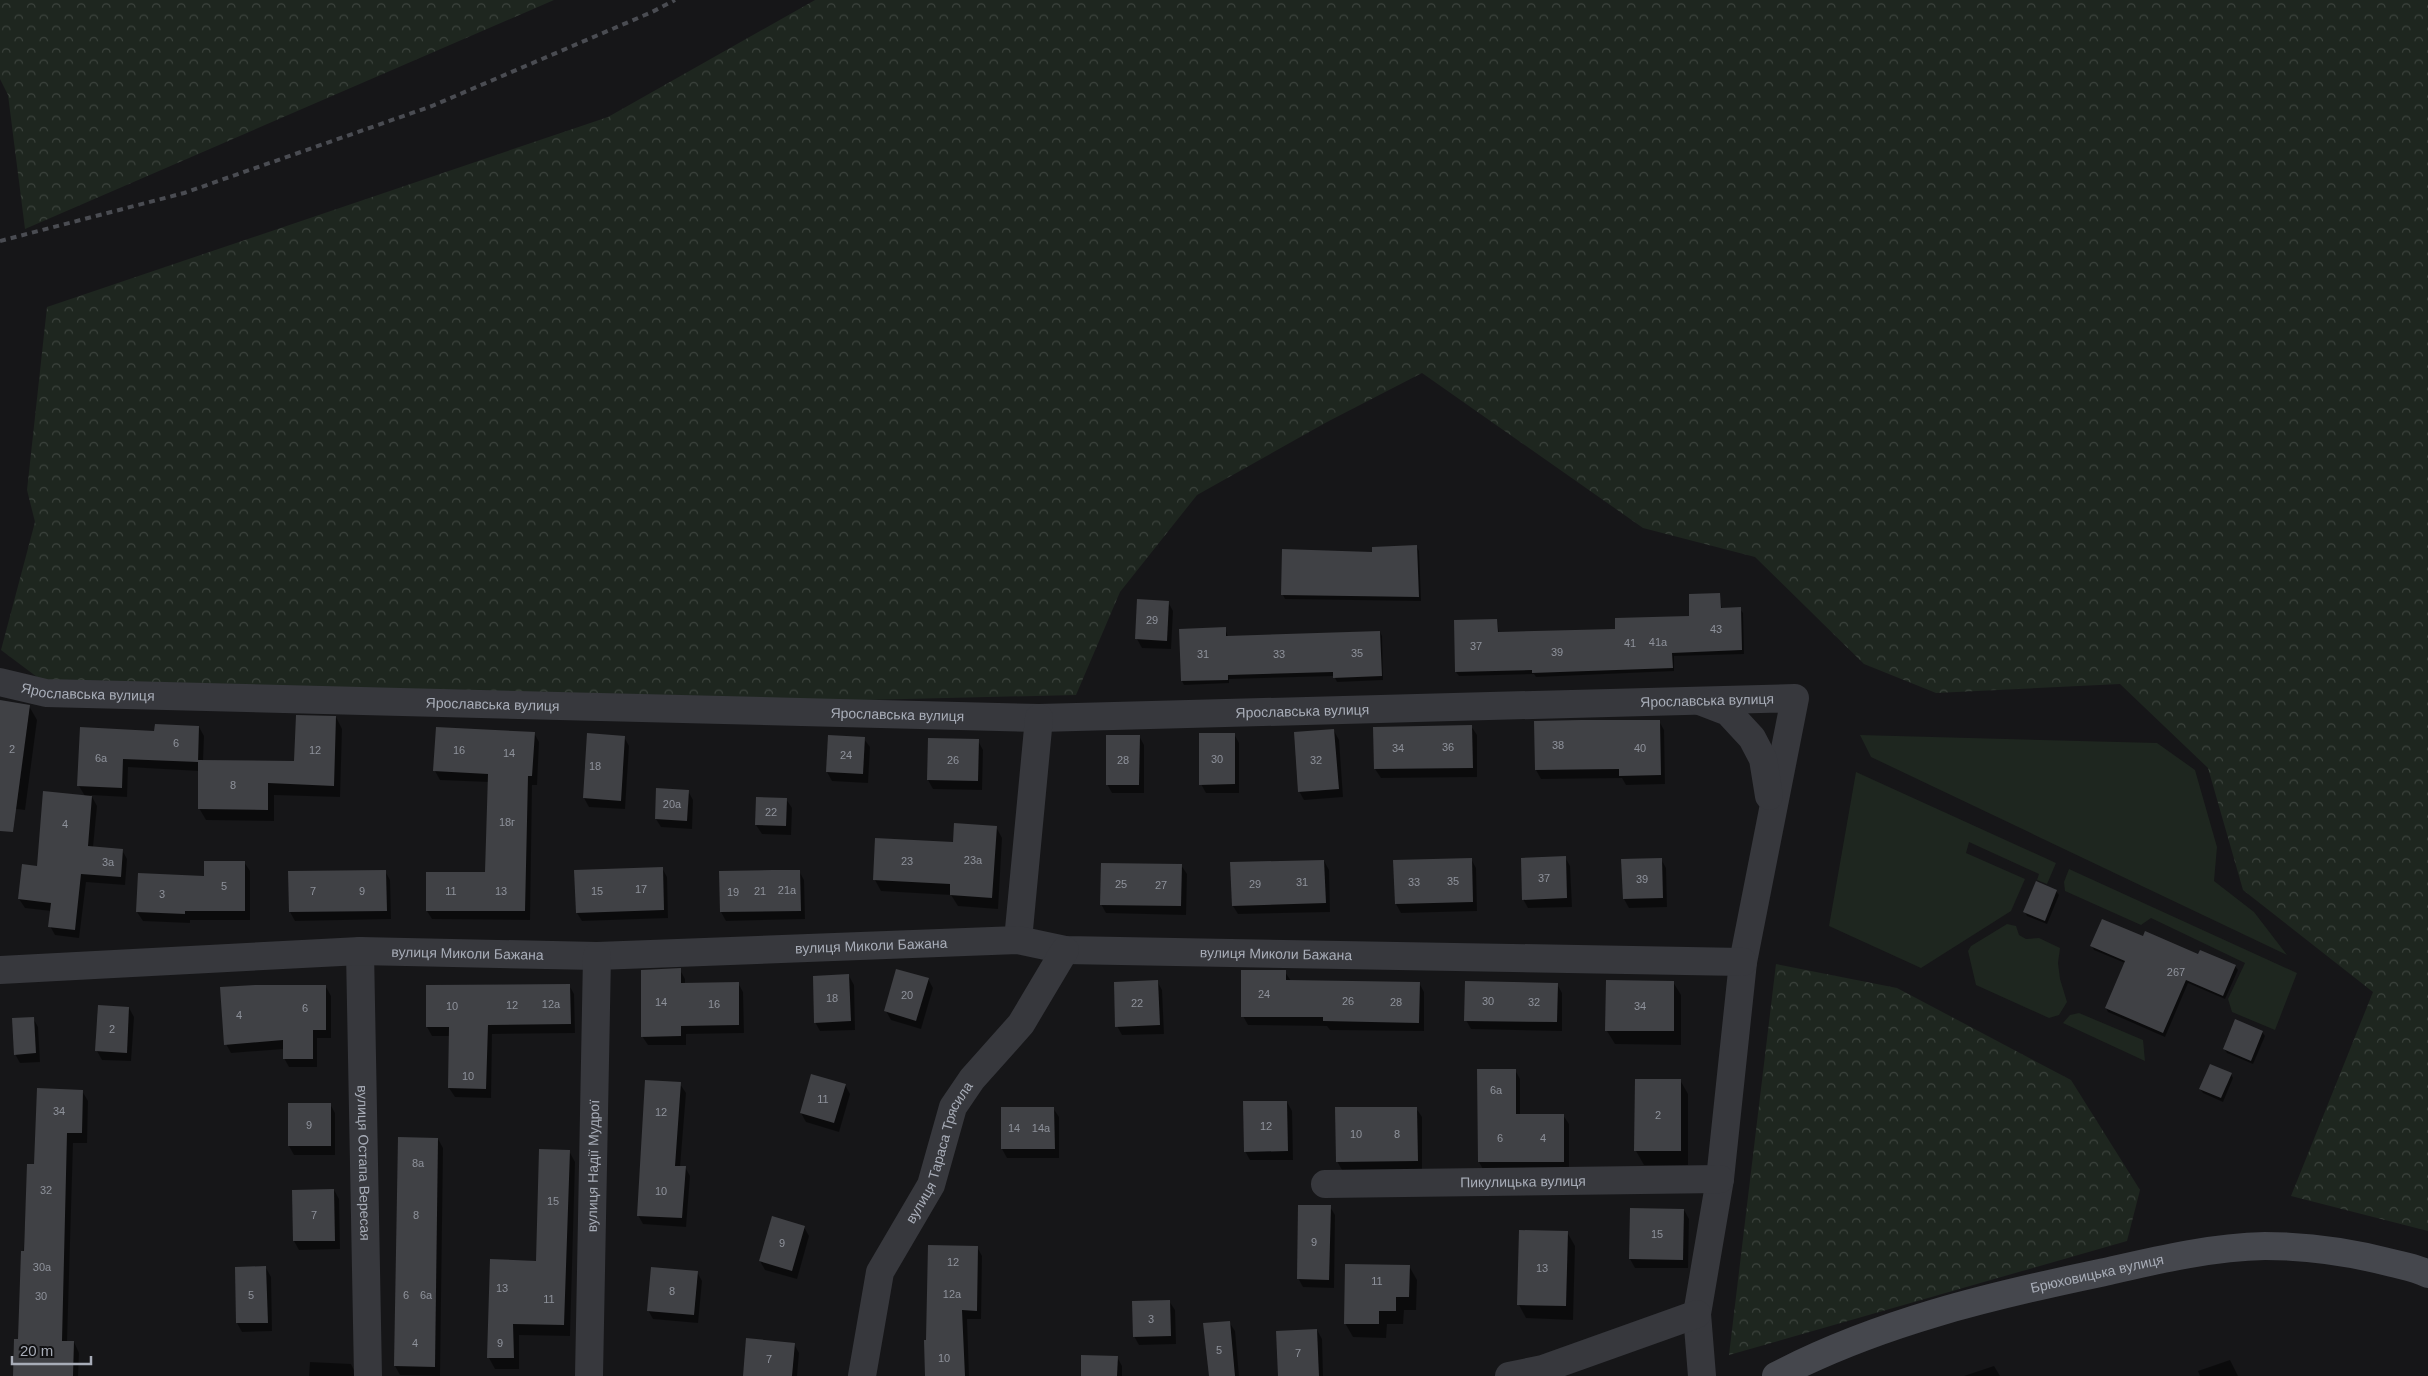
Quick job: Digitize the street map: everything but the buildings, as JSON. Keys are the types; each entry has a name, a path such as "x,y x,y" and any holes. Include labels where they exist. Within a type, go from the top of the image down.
{"main road":[{"name":"Брюховицька вулиця","path":"1776,1376 1802,1362 1926,1315 2018,1290 2204,1253 2262,1246 2302,1247 2357,1254 2428,1274"}],"street":[{"name":"Ярославська вулиця","path":"0,682 46,693 1040,718 1795,698 1772,809"},
{"path":"1696,700 1728,712 1752,738 1762,759 1772,809 1743,962 1720,1178 1697,1314 1702,1376"},
{"path":"1018,940 1040,718"},
{"name":"вулиця Миколи Бажана","path":"0,970 360,951 598,956 1018,940 1065,950 1743,962"},
{"name":"вулиця Тараса Трясила","path":"862,1376 880,1272 931,1185 953,1107 972,1079 1021,1024 1065,950"},
{"name":"вулиця Остапа Вересая","path":"360,951 368,1376"},
{"name":"вулиця Надії Мудрої","path":"589,1376 598,956"},
{"name":"Пикулицька вулиця","path":"1325,1184 1720,1178"},
{"path":"1509,1376 1543,1369 1697,1314"}],"green space":[{"path":"0,0 554,0 25,229 8,95 0,79"},
{"path":"815,0 2428,0 2428,1231 2291,1196 2373,992 2243,890 2208,768 2120,684 1936,693 1864,664 1755,557 1643,528 1422,373 1327,422 1197,495 1120,592 1076,695 736,703 49,686 1,650 35,522 27,490 47,307 608,117"},
{"path":"1860,735 2157,743 2195,770 2217,847 2214,881 2254,912 2287,955 1871,757"},
{"path":"1856,772 2056,863 2047,884 2037,880 2039,874 1969,842 1966,853 2025,879 2011,911 1921,968 1829,926"},
{"path":"2069,869 2297,973 2275,1030 2232,1012 2228,999 2245,963 2151,918 2141,925 2065,891 2064,882"},
{"path":"2007,924 2016,926 2019,935 2026,939 2039,938 2060,948 2058,963 2060,979 2067,1002 2059,1015 2049,1018 1976,985 1968,951 1971,946"},
{"path":"1776,964 1897,988 2071,1080 2140,1190 2127,1241 1729,1355"},
{"path":"2079,1013 2143,1040 2145,1061 2063,1023 2070,1015"}],"railway":[{"path":"0,241 184,193 432,106 652,12 675,0"}]}
